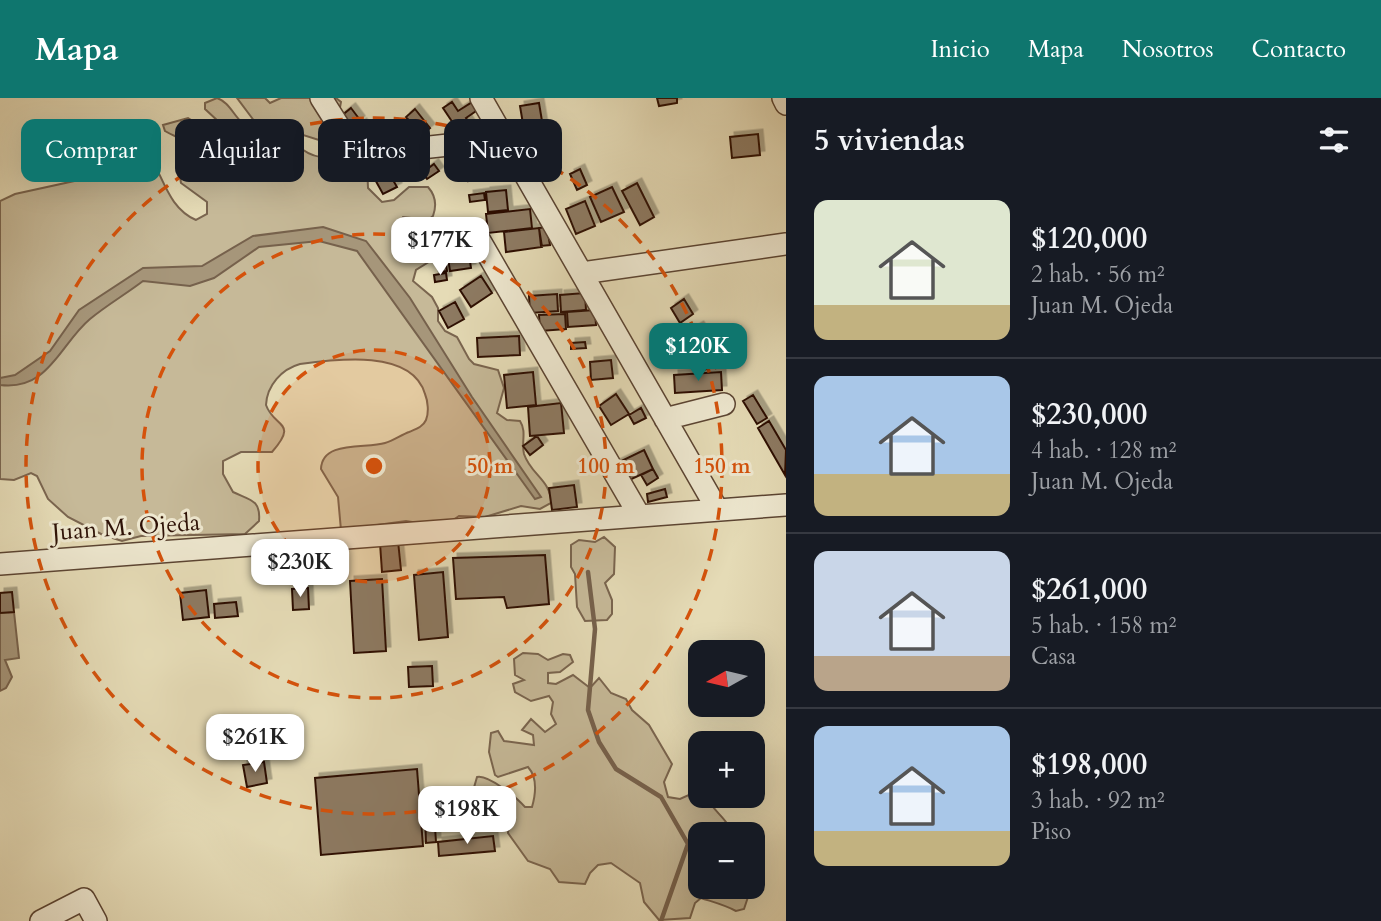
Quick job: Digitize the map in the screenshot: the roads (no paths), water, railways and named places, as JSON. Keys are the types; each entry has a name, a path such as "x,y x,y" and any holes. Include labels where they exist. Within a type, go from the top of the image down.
{"street":[{"path":"321,98 357,155 444,145"},
{"path":"481,98 492,119"},
{"path":"783,98 786,104"},
{"path":"528,182 717,509"},
{"path":"477,234 639,515"},
{"path":"582,273 786,244"},
{"path":"665,419 724,404"},
{"name":"Juan M. Ojeda","path":"0,564 786,505"},
{"path":"41,921 84,899 96,921"}],"waterway":[{"path":"588,572 595,629 588,710 599,742 616,769 661,797 688,844 661,921"}]}
